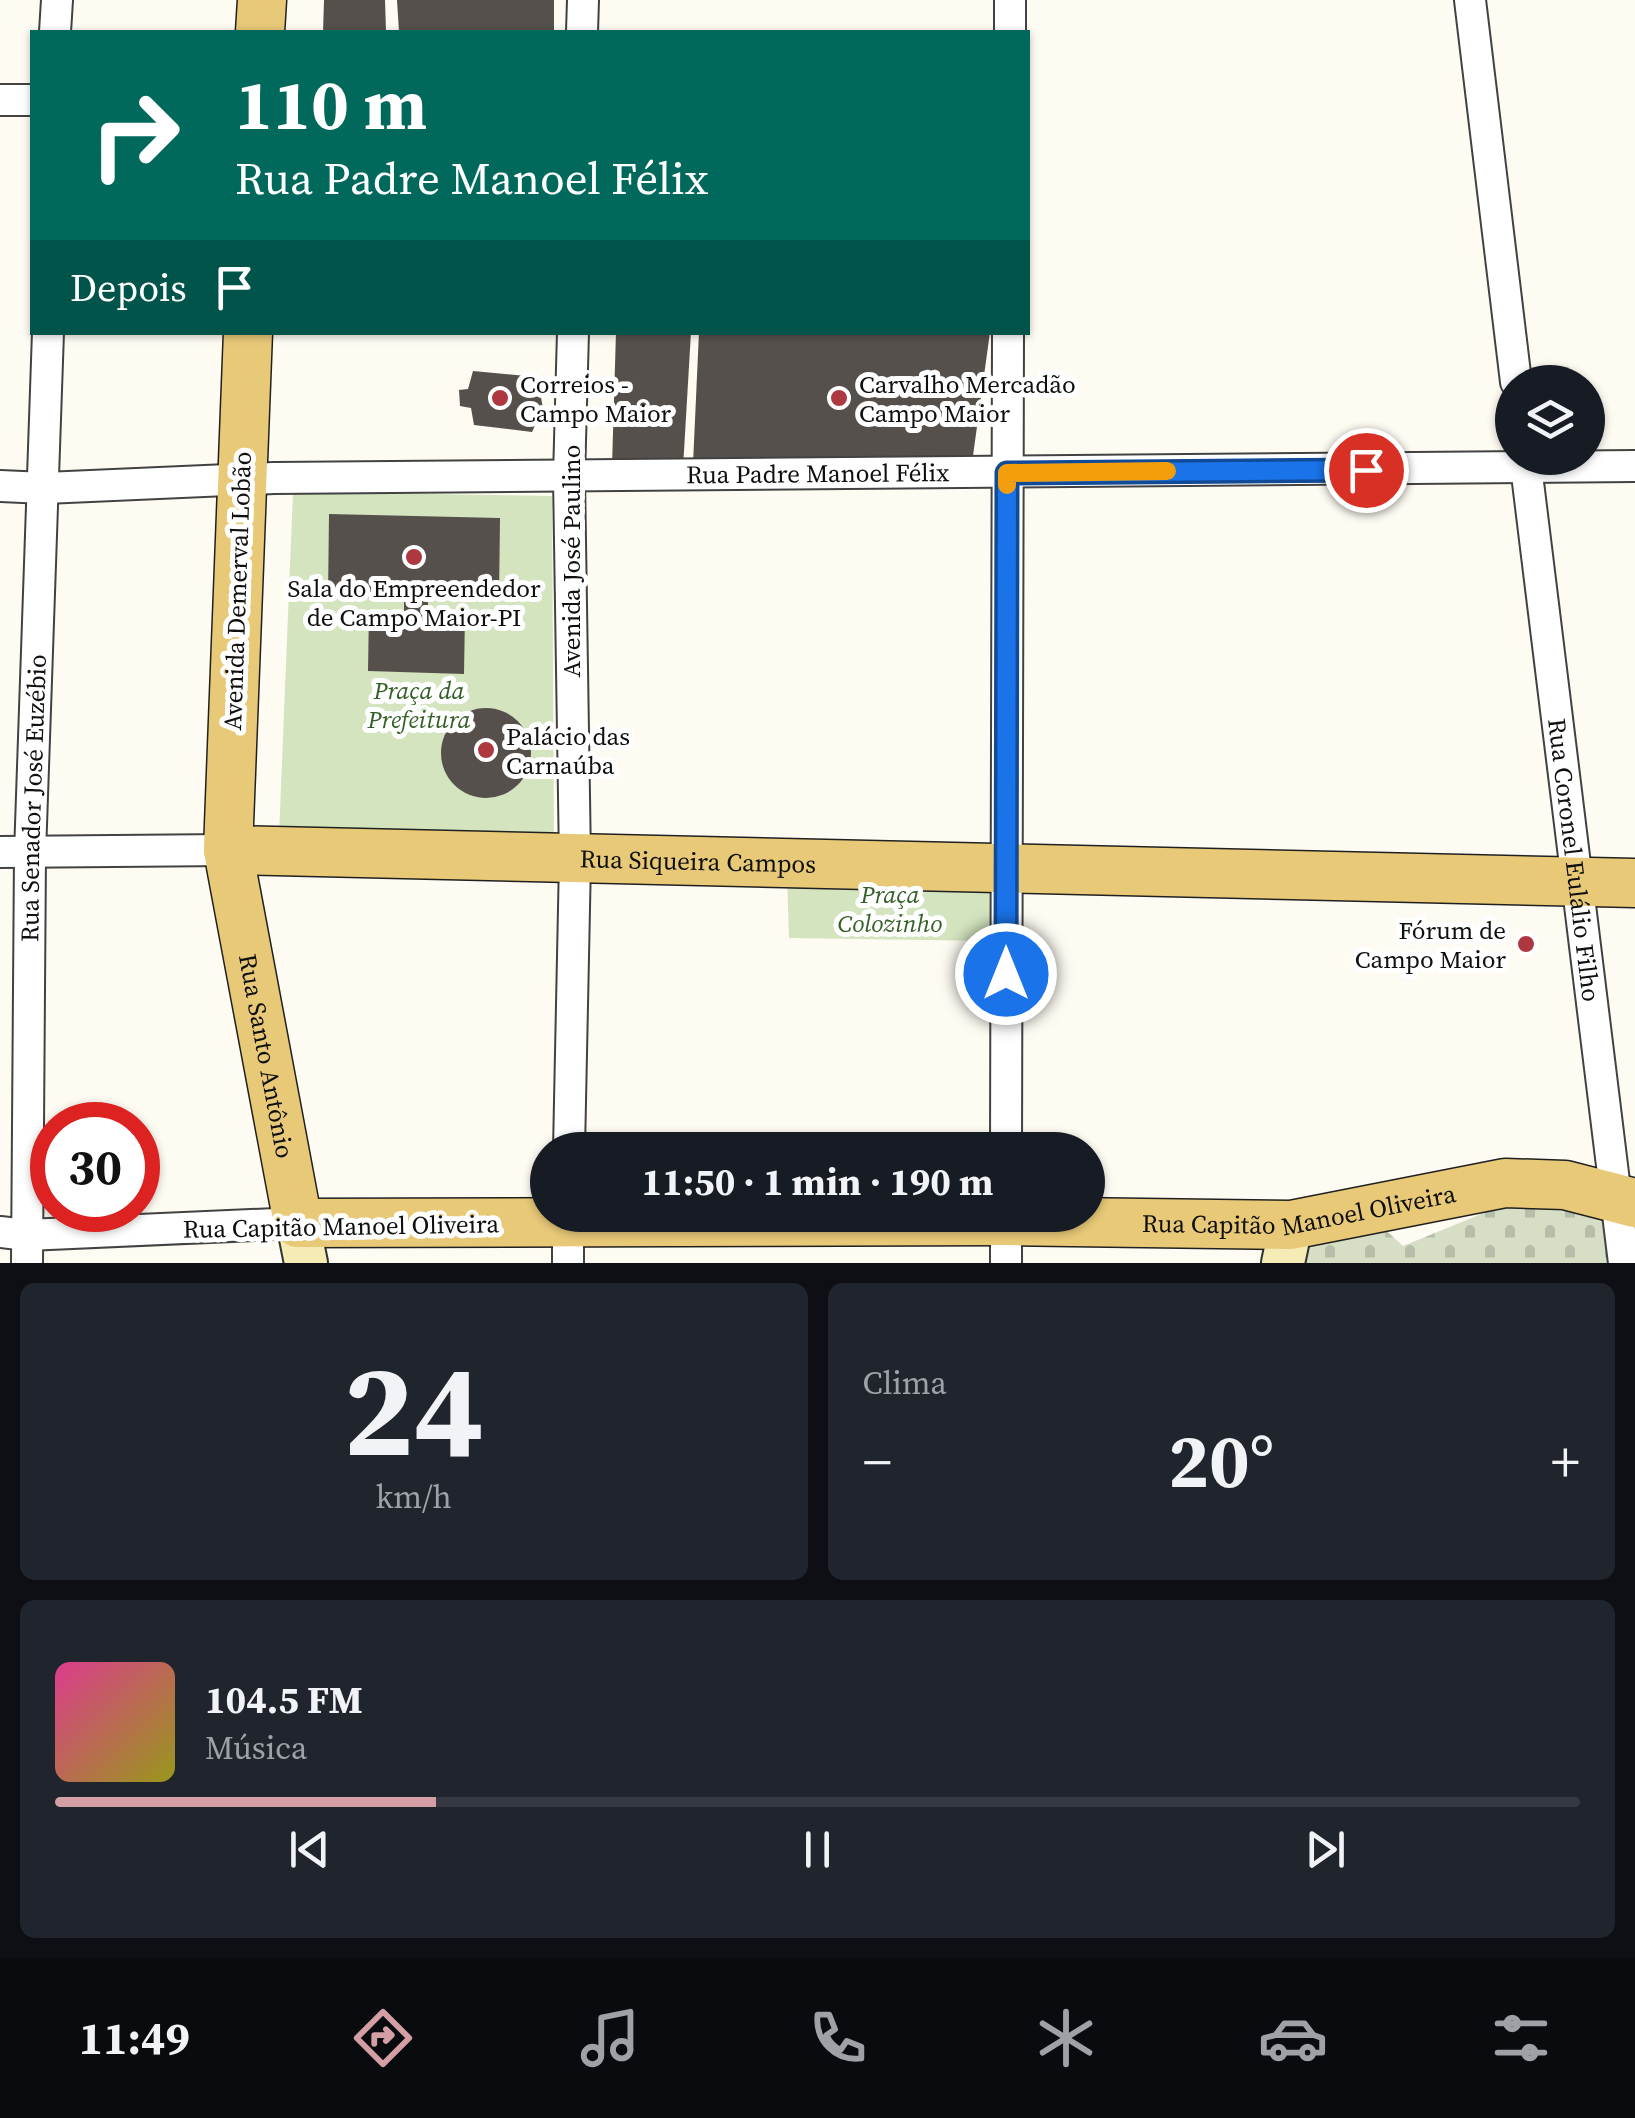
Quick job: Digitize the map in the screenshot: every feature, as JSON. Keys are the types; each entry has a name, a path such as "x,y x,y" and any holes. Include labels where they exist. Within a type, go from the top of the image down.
{"main road":[{"path":"260,30 262,0"},
{"path":"290,30 292,0"},
{"name":"Avenida Demerval Lobão","path":"248,335 258,480"},
{"name":"Avenida Demerval Lobão","path":"244,849 258,480 279,335"},
{"name":"Rua Siqueira Campos","path":"244,849 1635,883"},
{"name":"Rua Santo Antônio","path":"244,849 302,1243"},
{"name":"Rua Capitão Manoel Oliveira","path":"302,1243 568,1234 1007,1233 1287,1244 1505,1183 1565,1185 1626,1201"}],"street":[{"path":"55,30 57,0"},
{"path":"582,30 583,0"},
{"path":"1010,0 1010,30"},
{"path":"1470,0 1514,365"},
{"path":"0,100 30,100"},
{"name":"Rua Senador José Euzébio","path":"18,1243 15,853 45,488 48,335"},
{"name":"Avenida José Paulino","path":"570,1132 575,860 568,477 573,335"},
{"path":"1006,1132 1008,335"},
{"name":"Rua Padre Manoel Félix","path":"0,486 1495,464"},
{"name":"Rua Padre Manoel Félix","path":"1605,465 1635,466"},
{"name":"Rua Coronel Eulálio Filho","path":"1527,475 1577,882 1626,1201 1624,1263"},
{"name":"Rua Siqueira Campos","path":"15,853 244,849"},
{"name":"Rua Capitão Manoel Oliveira","path":"18,1243 302,1243"}],"green space":[{"name":"Praça da Prefeitura","path":"293,492 552,496 554,845 279,836"},
{"name":"Praça Colozinho","path":"787,875 991,879 992,941 789,938"},
{"path":"1523,1197 1602,1211 1608,1263 1297,1263 1306,1244 1380,1225 1403,1246"}],"building":[{"path":"324,0 385,0 386,30 323,30"},
{"path":"397,0 554,0 554,30 399,30"},
{"path":"616,335 691,335 683,468 612,466"},
{"name":"Carvalho Mercadão Campo Maior","path":"699,335 990,335 972,463 693,464"},
{"name":"Correios - Campo Maior","path":"473,371 537,377 543,408 532,432 474,425 471,408 460,406 459,390 468,389"},
{"name":"Sala do Empreendedor de Campo Maior-PI","path":"329,514 500,518 499,597 428,595 428,613 465,614 464,674 368,671 369,611 404,612 404,599 328,597"},
{"name":"Palácio das Carnaúba","path":"477,708 495,708 511,715 524,728 531,753 524,778 511,791 495,798 477,798 461,791 448,778 441,762 441,744 448,728 461,715"}],"slow traffic":[{"path":"1007,485 1007,473 1167,471"}],"place":[{"name":"Correios - Campo Maior","path":"500,398"},
{"name":"Carvalho Mercadão Campo Maior","path":"839,398"},
{"name":"Sala do Empreendedor de Campo Maior-PI","path":"414,557"},
{"name":"Palácio das Carnaúba","path":"486,750"},
{"name":"Fórum de Campo Maior","path":"1526,944"}],"route":[{"path":"1006,974 1007,473 1366,470"}]}
